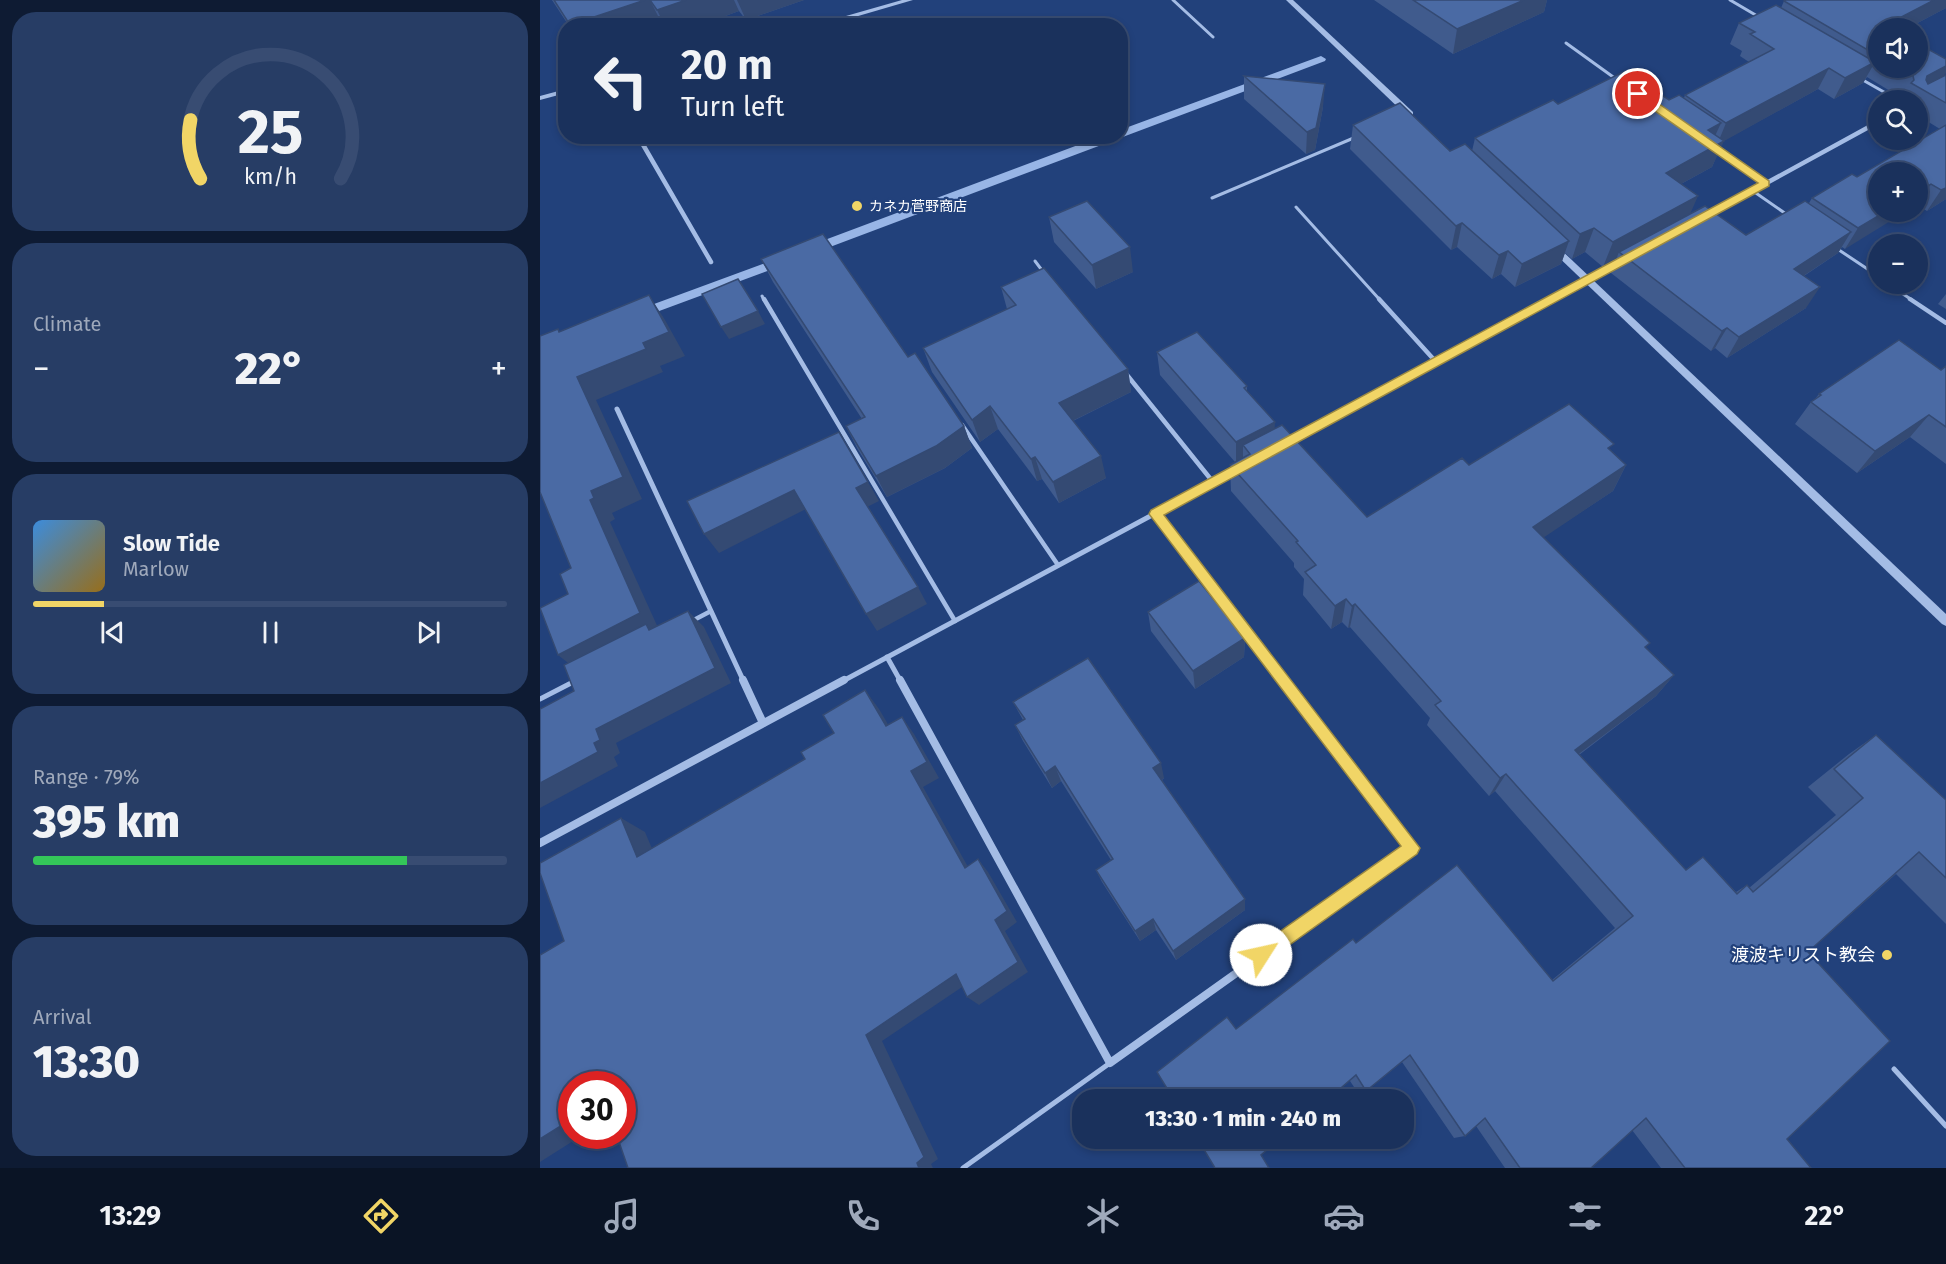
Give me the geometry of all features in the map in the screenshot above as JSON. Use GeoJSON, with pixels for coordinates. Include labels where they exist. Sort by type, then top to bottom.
{"type":"FeatureCollection","features":[{"type":"Feature","properties":{"kind":"street"},"geometry":{"type":"LineString","coordinates":[[1289,0],[1418,122]]}},
{"type":"Feature","properties":{"kind":"street"},"geometry":{"type":"LineString","coordinates":[[843,18],[905,1]]}},
{"type":"Feature","properties":{"kind":"street"},"geometry":{"type":"LineString","coordinates":[[540,98],[558,93]]}},
{"type":"Feature","properties":{"kind":"street"},"geometry":{"type":"LineString","coordinates":[[1701,219],[1868,128]]}},
{"type":"Feature","properties":{"kind":"street"},"geometry":{"type":"LineString","coordinates":[[643,144],[711,262]]}},
{"type":"Feature","properties":{"kind":"street"},"geometry":{"type":"LineString","coordinates":[[1545,240],[1946,621]]}},
{"type":"Feature","properties":{"kind":"street"},"geometry":{"type":"LineString","coordinates":[[1284,444],[1629,258]]}},
{"type":"Feature","properties":{"kind":"street"},"geometry":{"type":"LineString","coordinates":[[616,409],[763,723]]}},
{"type":"Feature","properties":{"kind":"street"},"geometry":{"type":"LineString","coordinates":[[540,843],[1244,466]]}},
{"type":"Feature","properties":{"kind":"street"},"geometry":{"type":"LineString","coordinates":[[887,657],[1110,1063],[1412,848],[1155,514]]}},
{"type":"Feature","properties":{"kind":"lane"},"geometry":{"type":"LineString","coordinates":[[1173,0],[1213,37]]}},
{"type":"Feature","properties":{"kind":"lane"},"geometry":{"type":"LineString","coordinates":[[1730,0],[1760,18]]}},
{"type":"Feature","properties":{"kind":"lane"},"geometry":{"type":"LineString","coordinates":[[1566,44],[1623,84]]}},
{"type":"Feature","properties":{"kind":"lane"},"geometry":{"type":"LineString","coordinates":[[1858,77],[1881,90]]}},
{"type":"Feature","properties":{"kind":"lane"},"geometry":{"type":"LineString","coordinates":[[1399,119],[1410,114]]}},
{"type":"Feature","properties":{"kind":"lane"},"geometry":{"type":"LineString","coordinates":[[1212,198],[1366,133]]}},
{"type":"Feature","properties":{"kind":"lane"},"geometry":{"type":"LineString","coordinates":[[1708,144],[1766,184]]}},
{"type":"Feature","properties":{"kind":"lane"},"geometry":{"type":"LineString","coordinates":[[1753,191],[1791,217]]}},
{"type":"Feature","properties":{"kind":"lane"},"geometry":{"type":"LineString","coordinates":[[1296,207],[1437,363]]}},
{"type":"Feature","properties":{"kind":"lane"},"geometry":{"type":"LineString","coordinates":[[1830,244],[1868,269]]}},
{"type":"Feature","properties":{"kind":"lane"},"geometry":{"type":"LineString","coordinates":[[1035,261],[1050,279]]}},
{"type":"Feature","properties":{"kind":"lane"},"geometry":{"type":"LineString","coordinates":[[1903,294],[1946,323]]}},
{"type":"Feature","properties":{"kind":"lane"},"geometry":{"type":"LineString","coordinates":[[762,296],[955,621]]}},
{"type":"Feature","properties":{"kind":"lane"},"geometry":{"type":"LineString","coordinates":[[1124,372],[1213,482]]}},
{"type":"Feature","properties":{"kind":"lane"},"geometry":{"type":"LineString","coordinates":[[960,421],[1058,565]]}},
{"type":"Feature","properties":{"kind":"lane"},"geometry":{"type":"LineString","coordinates":[[681,626],[711,611]]}},
{"type":"Feature","properties":{"kind":"lane"},"geometry":{"type":"LineString","coordinates":[[540,699],[580,678]]}},
{"type":"Feature","properties":{"kind":"lane"},"geometry":{"type":"LineString","coordinates":[[963,1168],[1110,1063]]}},
{"type":"Feature","properties":{"kind":"lane"},"geometry":{"type":"LineString","coordinates":[[1894,1069],[1946,1126]]}},
{"type":"Feature","properties":{"kind":"building"},"geometry":{"type":"Polygon","coordinates":[[[554,0],[645,0],[591,18],[566,18],[554,0]]]}},
{"type":"Feature","properties":{"kind":"building"},"geometry":{"type":"Polygon","coordinates":[[[650,0],[686,0],[657,10],[650,0]]]}},
{"type":"Feature","properties":{"kind":"building"},"geometry":{"type":"Polygon","coordinates":[[[1413,0],[1524,0],[1457,29],[1413,0]]]}},
{"type":"Feature","properties":{"kind":"building"},"geometry":{"type":"Polygon","coordinates":[[[1934,0],[1899,18],[1868,18],[1868,50],[1784,1],[1934,0]]]}},
{"type":"Feature","properties":{"kind":"building"},"geometry":{"type":"Polygon","coordinates":[[[1776,5],[1868,58],[1868,66],[1845,78],[1829,68],[1726,123],[1685,95],[1774,49],[1750,34],[1755,32],[1739,23],[1776,5]]]}},
{"type":"Feature","properties":{"kind":"building"},"geometry":{"type":"Polygon","coordinates":[[[1928,49],[1946,59],[1946,66],[1928,75],[1928,49]]]}},
{"type":"Feature","properties":{"kind":"building"},"geometry":{"type":"Polygon","coordinates":[[[1625,71],[1669,100],[1679,95],[1721,123],[1708,130],[1724,141],[1666,173],[1698,196],[1613,242],[1594,228],[1580,234],[1475,138],[1553,100],[1558,104],[1625,71]]]}},
{"type":"Feature","properties":{"kind":"building"},"geometry":{"type":"Polygon","coordinates":[[[1946,75],[1946,103],[1928,93],[1928,90],[1923,90],[1911,83],[1914,78],[1926,78],[1928,84],[1946,75]]]}},
{"type":"Feature","properties":{"kind":"building"},"geometry":{"type":"Polygon","coordinates":[[[1244,76],[1325,84],[1316,128],[1307,132],[1244,76]]]}},
{"type":"Feature","properties":{"kind":"building"},"geometry":{"type":"Polygon","coordinates":[[[1400,103],[1450,151],[1465,144],[1569,241],[1522,264],[1508,251],[1499,255],[1462,223],[1456,226],[1353,125],[1400,103]]]}},
{"type":"Feature","properties":{"kind":"building"},"geometry":{"type":"Polygon","coordinates":[[[1946,125],[1946,188],[1941,190],[1931,184],[1928,186],[1928,162],[1883,162],[1903,150],[1928,150],[1928,136],[1946,125]]]}},
{"type":"Feature","properties":{"kind":"building"},"geometry":{"type":"Polygon","coordinates":[[[1868,171],[1868,222],[1858,228],[1812,198],[1852,174],[1857,177],[1868,171]]]}},
{"type":"Feature","properties":{"kind":"building"},"geometry":{"type":"Polygon","coordinates":[[[1087,201],[1130,247],[1092,265],[1049,217],[1087,201]]]}},
{"type":"Feature","properties":{"kind":"building"},"geometry":{"type":"Polygon","coordinates":[[[1805,201],[1851,232],[1794,269],[1820,287],[1739,337],[1727,328],[1722,331],[1619,252],[1705,206],[1746,235],[1805,201]]]}},
{"type":"Feature","properties":{"kind":"building"},"geometry":{"type":"Polygon","coordinates":[[[823,234],[908,357],[915,353],[964,426],[936,446],[876,476],[846,426],[865,417],[761,259],[823,234]]]}},
{"type":"Feature","properties":{"kind":"building"},"geometry":{"type":"Polygon","coordinates":[[[1044,268],[1128,369],[1059,403],[1101,456],[1053,482],[1035,457],[1031,459],[990,406],[972,420],[923,348],[1016,305],[1001,287],[1044,268]]]}},
{"type":"Feature","properties":{"kind":"building"},"geometry":{"type":"Polygon","coordinates":[[[738,279],[758,311],[721,327],[702,294],[738,279]]]}},
{"type":"Feature","properties":{"kind":"building"},"geometry":{"type":"Polygon","coordinates":[[[649,295],[669,332],[643,343],[646,349],[577,377],[623,477],[591,491],[594,498],[590,500],[640,613],[558,655],[540,608],[568,594],[560,574],[571,568],[540,492],[540,336],[558,329],[559,332],[649,295]]]}},
{"type":"Feature","properties":{"kind":"building"},"geometry":{"type":"Polygon","coordinates":[[[1197,332],[1247,386],[1244,388],[1275,422],[1236,442],[1157,352],[1197,332]]]}},
{"type":"Feature","properties":{"kind":"building"},"geometry":{"type":"Polygon","coordinates":[[[1899,340],[1941,370],[1946,366],[1946,427],[1929,415],[1875,451],[1811,402],[1821,395],[1819,394],[1899,340]]]}},
{"type":"Feature","properties":{"kind":"building"},"geometry":{"type":"Polygon","coordinates":[[[1569,404],[1614,444],[1608,448],[1626,465],[1533,527],[1650,643],[1645,647],[1674,675],[1575,750],[1686,870],[1703,857],[1737,894],[1747,885],[1753,892],[1863,798],[1834,769],[1876,735],[1946,800],[1946,878],[1919,852],[1808,952],[1890,1041],[1787,1139],[1811,1168],[1685,1168],[1646,1118],[1591,1168],[1520,1168],[1485,1118],[1465,1136],[1410,1055],[1368,1089],[1365,1089],[1356,1075],[1340,1089],[1167,1089],[1157,1072],[1227,1017],[1236,1029],[1353,939],[1356,943],[1457,865],[1553,981],[1633,916],[1506,774],[1500,778],[1435,705],[1441,701],[1355,604],[1352,606],[1346,599],[1335,606],[1305,572],[1316,565],[1296,542],[1298,541],[1230,465],[1250,454],[1243,445],[1282,425],[1367,517],[1462,458],[1469,465],[1569,404]]]}},
{"type":"Feature","properties":{"kind":"building"},"geometry":{"type":"Polygon","coordinates":[[[839,432],[868,482],[856,488],[918,587],[866,614],[794,490],[704,534],[687,501],[839,432]]]}},
{"type":"Feature","properties":{"kind":"building"},"geometry":{"type":"Polygon","coordinates":[[[1199,581],[1245,638],[1193,671],[1148,612],[1199,581]]]}},
{"type":"Feature","properties":{"kind":"building"},"geometry":{"type":"Polygon","coordinates":[[[688,611],[715,668],[596,729],[600,740],[594,743],[598,752],[540,783],[540,709],[574,691],[564,665],[646,624],[649,630],[688,611]]]}},
{"type":"Feature","properties":{"kind":"building"},"geometry":{"type":"Polygon","coordinates":[[[1088,658],[1161,763],[1153,768],[1245,899],[1173,951],[1153,919],[1135,931],[1096,870],[1113,859],[1055,766],[1045,773],[1015,725],[1025,719],[1013,702],[1088,658]]]}},
{"type":"Feature","properties":{"kind":"building"},"geometry":{"type":"Polygon","coordinates":[[[865,690],[886,726],[902,717],[927,762],[911,771],[965,868],[978,859],[1007,911],[995,920],[1018,962],[967,997],[956,974],[866,1035],[924,1157],[917,1163],[919,1168],[628,1168],[621,1149],[636,1149],[636,1071],[558,1071],[558,1128],[540,1139],[540,955],[564,941],[540,873],[540,863],[621,818],[637,857],[805,759],[801,752],[834,733],[823,715],[865,690]]]}},
{"type":"Feature","properties":{"kind":"building"},"geometry":{"type":"Polygon","coordinates":[[[1204,1149],[1268,1149],[1261,1155],[1269,1168],[1215,1168],[1204,1149]]]}},
{"type":"Feature","properties":{"kind":"waterway"},"geometry":{"type":"LineString","coordinates":[[1128,131],[1321,59]]}},
{"type":"Feature","properties":{"kind":"waterway"},"geometry":{"type":"LineString","coordinates":[[810,250],[1093,144]]}},
{"type":"Feature","properties":{"kind":"waterway"},"geometry":{"type":"LineString","coordinates":[[639,314],[782,261]]}},
{"type":"Feature","properties":{"kind":"place","name":"カネカ菅野商店"},"geometry":{"type":"Point","coordinates":[857,206]}},
{"type":"Feature","properties":{"kind":"place","name":"渡波キリスト教会"},"geometry":{"type":"Point","coordinates":[1887,955]}},
{"type":"Feature","properties":{"kind":"route"},"geometry":{"type":"LineString","coordinates":[[1261,955],[1412,848],[1155,514],[1766,184],[1638,94]]}}]}
